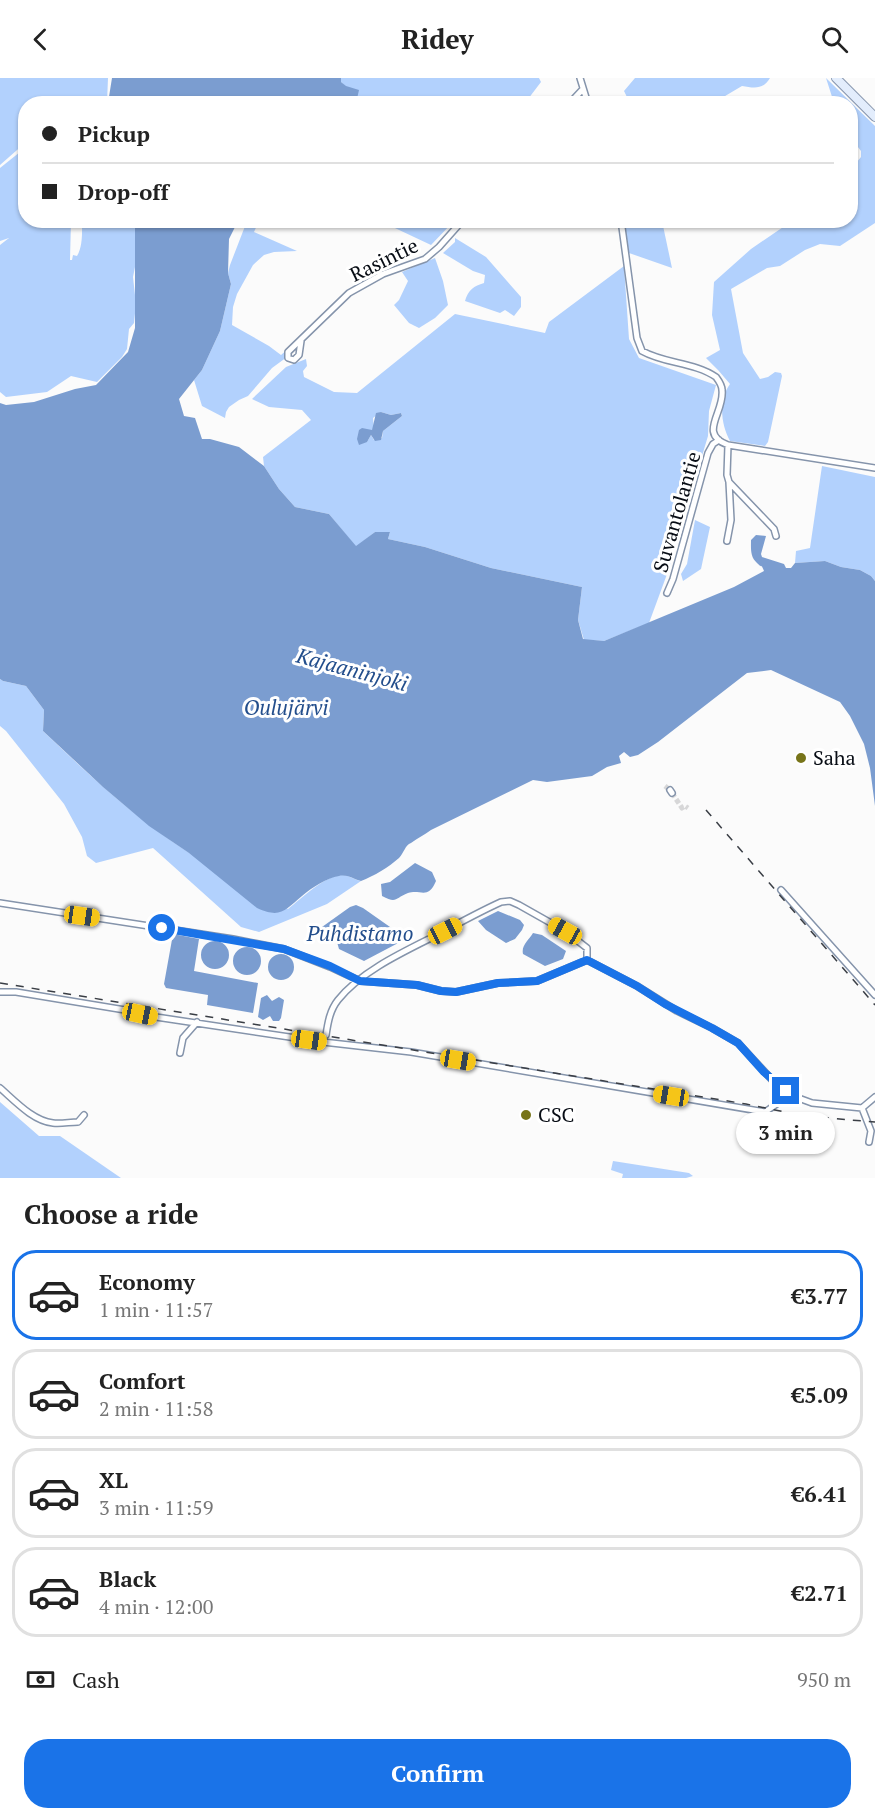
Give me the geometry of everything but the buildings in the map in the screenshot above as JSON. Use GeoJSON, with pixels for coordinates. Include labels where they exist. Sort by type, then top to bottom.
{"type":"FeatureCollection","features":[{"type":"Feature","properties":{"kind":"street"},"geometry":{"type":"LineString","coordinates":[[580,78],[585,96]]}},
{"type":"Feature","properties":{"kind":"street"},"geometry":{"type":"LineString","coordinates":[[836,78],[854,96]]}},
{"type":"Feature","properties":{"kind":"street"},"geometry":{"type":"LineString","coordinates":[[576,96],[583,89]]}},
{"type":"Feature","properties":{"kind":"street"},"geometry":{"type":"LineString","coordinates":[[858,100],[875,117]]}},
{"type":"Feature","properties":{"kind":"street","name":"Rasintie"},"geometry":{"type":"LineString","coordinates":[[301,341],[299,355],[294,360],[288,358],[288,352],[349,293],[383,274],[424,259],[439,247],[456,228]]}},
{"type":"Feature","properties":{"kind":"street","name":"Suvantolantie"},"geometry":{"type":"LineString","coordinates":[[622,228],[637,338],[642,351],[652,357],[709,372],[716,377],[722,391],[722,400],[712,429],[718,440],[728,445],[875,468]]}},
{"type":"Feature","properties":{"kind":"street","name":"Suvantolantie"},"geometry":{"type":"LineString","coordinates":[[667,593],[673,579],[708,453],[718,440]]}},
{"type":"Feature","properties":{"kind":"street"},"geometry":{"type":"LineString","coordinates":[[727,541],[730,519],[727,475],[728,445]]}},
{"type":"Feature","properties":{"kind":"street"},"geometry":{"type":"LineString","coordinates":[[729,482],[774,529],[776,536]]}},
{"type":"Feature","properties":{"kind":"street"},"geometry":{"type":"LineString","coordinates":[[782,890],[875,995]]}},
{"type":"Feature","properties":{"kind":"street"},"geometry":{"type":"LineString","coordinates":[[326,1035],[330,1013],[337,1001],[360,981],[399,954],[505,901],[519,905],[565,931],[587,948],[587,960]]}},
{"type":"Feature","properties":{"kind":"street"},"geometry":{"type":"LineString","coordinates":[[0,903],[284,949],[330,966],[360,981],[405,984],[441,991],[456,992],[498,983],[537,981],[587,960]]}},
{"type":"Feature","properties":{"kind":"street"},"geometry":{"type":"LineString","coordinates":[[587,960],[738,1043],[764,1072],[793,1096],[812,1102],[862,1108],[875,1097]]}},
{"type":"Feature","properties":{"kind":"street"},"geometry":{"type":"LineString","coordinates":[[0,992],[16,992],[156,1017],[324,1042],[411,1052],[765,1112],[781,1101],[786,1091]]}},
{"type":"Feature","properties":{"kind":"street"},"geometry":{"type":"LineString","coordinates":[[180,1053],[183,1038],[197,1022]]}},
{"type":"Feature","properties":{"kind":"street"},"geometry":{"type":"LineString","coordinates":[[0,1088],[39,1119],[52,1123],[78,1122],[84,1115]]}},
{"type":"Feature","properties":{"kind":"street"},"geometry":{"type":"LineString","coordinates":[[862,1108],[870,1131],[869,1142]]}},
{"type":"Feature","properties":{"kind":"shaded area"},"geometry":{"type":"Polygon","coordinates":[[[0,78],[108,78],[107,96],[18,96],[18,149],[0,165],[0,78]]]}},
{"type":"Feature","properties":{"kind":"shaded area"},"geometry":{"type":"Polygon","coordinates":[[[341,78],[539,78],[541,82],[530,96],[355,96],[341,82],[341,78]]]}},
{"type":"Feature","properties":{"kind":"shaded area"},"geometry":{"type":"Polygon","coordinates":[[[635,78],[770,78],[764,85],[754,88],[742,86],[725,96],[626,96],[624,91],[635,78]]]}},
{"type":"Feature","properties":{"kind":"shaded area"},"geometry":{"type":"Polygon","coordinates":[[[826,78],[844,96],[832,96],[826,78]]]}},
{"type":"Feature","properties":{"kind":"shaded area"},"geometry":{"type":"Polygon","coordinates":[[[858,109],[875,126],[875,223],[840,246],[820,244],[805,250],[780,266],[767,268],[731,289],[743,353],[760,379],[775,372],[781,373],[782,376],[768,442],[765,446],[730,441],[723,420],[722,405],[730,384],[706,358],[720,350],[712,315],[714,282],[751,249],[782,228],[858,228],[858,161],[861,151],[858,147],[858,109]]]}},
{"type":"Feature","properties":{"kind":"shaded area"},"geometry":{"type":"Polygon","coordinates":[[[18,154],[18,228],[71,228],[70,260],[73,255],[77,256],[80,248],[82,228],[136,228],[136,262],[133,277],[136,304],[134,323],[129,329],[127,349],[122,357],[97,382],[71,376],[47,392],[6,397],[0,392],[0,245],[9,238],[0,241],[0,168],[18,154]]]}},
{"type":"Feature","properties":{"kind":"shaded area"},"geometry":{"type":"Polygon","coordinates":[[[244,228],[256,228],[254,232],[297,251],[264,255],[253,265],[237,294],[233,307],[232,325],[281,355],[289,348],[287,357],[272,368],[248,396],[229,407],[225,418],[202,406],[194,380],[202,370],[220,331],[231,284],[228,273],[244,228]]]}},
{"type":"Feature","properties":{"kind":"shaded area"},"geometry":{"type":"Polygon","coordinates":[[[395,228],[447,228],[431,245],[395,228]]]}},
{"type":"Feature","properties":{"kind":"shaded area"},"geometry":{"type":"Polygon","coordinates":[[[625,228],[663,228],[672,268],[629,253],[625,228]]]}},
{"type":"Feature","properties":{"kind":"shaded area"},"geometry":{"type":"Polygon","coordinates":[[[455,238],[486,257],[521,297],[521,307],[514,316],[505,310],[500,313],[465,301],[472,289],[484,283],[485,275],[473,271],[443,253],[455,242],[455,238]]]}},
{"type":"Feature","properties":{"kind":"shaded area"},"geometry":{"type":"Polygon","coordinates":[[[435,258],[448,305],[435,318],[419,328],[409,323],[394,305],[408,281],[402,272],[435,258]]]}},
{"type":"Feature","properties":{"kind":"shaded area"},"geometry":{"type":"Polygon","coordinates":[[[624,266],[629,339],[639,358],[716,385],[709,411],[708,436],[692,482],[670,566],[649,623],[604,641],[584,640],[578,620],[582,587],[491,568],[425,547],[388,539],[390,532],[375,532],[356,547],[329,514],[295,507],[279,489],[264,466],[263,457],[311,420],[302,410],[269,407],[252,399],[286,367],[306,359],[304,377],[334,392],[357,393],[455,314],[545,333],[549,322],[624,266]],[[381,412],[373,418],[374,429],[370,431],[367,442],[371,435],[374,440],[382,438],[383,431],[402,416],[401,413],[391,415],[381,412]]]}},
{"type":"Feature","properties":{"kind":"shaded area"},"geometry":{"type":"Polygon","coordinates":[[[822,466],[875,477],[875,581],[860,570],[841,567],[825,561],[795,563],[796,551],[810,548],[822,466]]]}},
{"type":"Feature","properties":{"kind":"shaded area"},"geometry":{"type":"Polygon","coordinates":[[[695,520],[710,527],[701,569],[683,581],[681,574],[687,564],[695,520]]]}},
{"type":"Feature","properties":{"kind":"shaded area"},"geometry":{"type":"Polygon","coordinates":[[[0,679],[26,686],[44,710],[43,731],[112,795],[168,839],[225,874],[288,909],[314,888],[335,876],[345,875],[361,881],[327,904],[259,932],[241,927],[153,848],[96,863],[87,856],[82,837],[64,804],[0,726],[0,679]]]}},
{"type":"Feature","properties":{"kind":"shaded area"},"geometry":{"type":"Polygon","coordinates":[[[0,1102],[39,1136],[60,1136],[121,1178],[0,1178],[0,1102]]]}},
{"type":"Feature","properties":{"kind":"shaded area"},"geometry":{"type":"Polygon","coordinates":[[[613,1161],[689,1173],[693,1176],[686,1178],[622,1178],[623,1174],[611,1170],[613,1161]]]}},
{"type":"Feature","properties":{"kind":"water"},"geometry":{"type":"Polygon","coordinates":[[[112,78],[341,78],[341,82],[346,86],[359,90],[358,96],[109,96],[112,78]]]}},
{"type":"Feature","properties":{"kind":"water","name":"Oulujärvi"},"geometry":{"type":"Polygon","coordinates":[[[135,228],[234,228],[229,239],[228,273],[231,284],[220,331],[202,370],[179,399],[184,416],[195,418],[202,439],[239,447],[264,466],[279,489],[295,507],[329,514],[356,546],[375,532],[390,532],[388,539],[425,547],[491,568],[582,587],[578,620],[583,639],[604,641],[734,587],[764,571],[751,553],[751,540],[756,535],[766,536],[762,557],[784,564],[786,568],[791,568],[795,563],[825,561],[841,567],[860,570],[871,576],[875,581],[875,806],[864,744],[840,702],[771,670],[747,673],[638,755],[630,757],[624,752],[619,756],[621,763],[607,767],[592,776],[547,782],[533,780],[431,830],[409,844],[401,856],[371,877],[361,881],[345,876],[329,879],[310,890],[287,909],[277,913],[257,908],[189,853],[149,826],[103,787],[43,731],[44,710],[26,686],[0,679],[0,403],[6,405],[34,402],[96,385],[128,352],[135,328],[135,228]]]}},
{"type":"Feature","properties":{"kind":"water"},"geometry":{"type":"Polygon","coordinates":[[[376,413],[391,415],[401,413],[402,416],[383,431],[381,440],[375,441],[371,435],[367,442],[359,445],[357,439],[359,430],[362,428],[372,430],[376,413]]]}},
{"type":"Feature","properties":{"kind":"water"},"geometry":{"type":"Polygon","coordinates":[[[415,863],[432,872],[436,881],[430,890],[424,893],[408,893],[393,900],[382,896],[381,884],[390,882],[415,863]]]}},
{"type":"Feature","properties":{"kind":"water","name":"Puhdistamo"},"geometry":{"type":"Polygon","coordinates":[[[356,905],[400,934],[403,937],[402,941],[364,961],[339,949],[337,942],[317,935],[315,932],[356,905]]]}},
{"type":"Feature","properties":{"kind":"water"},"geometry":{"type":"Polygon","coordinates":[[[498,911],[520,920],[524,925],[515,939],[506,943],[486,930],[478,921],[498,911]]]}},
{"type":"Feature","properties":{"kind":"water"},"geometry":{"type":"Polygon","coordinates":[[[533,933],[542,935],[566,951],[563,959],[545,966],[523,954],[524,945],[533,933]]]}},
{"type":"Feature","properties":{"kind":"water"},"geometry":{"type":"Polygon","coordinates":[[[173,934],[199,939],[194,971],[258,983],[253,1013],[207,1005],[208,995],[166,988],[164,984],[173,934]]]}},
{"type":"Feature","properties":{"kind":"water"},"geometry":{"type":"Polygon","coordinates":[[[215,941],[225,945],[229,955],[225,965],[215,969],[205,965],[201,955],[205,945],[215,941]]]}},
{"type":"Feature","properties":{"kind":"water"},"geometry":{"type":"Polygon","coordinates":[[[247,947],[257,951],[261,961],[257,971],[247,975],[237,971],[233,961],[237,951],[247,947]]]}},
{"type":"Feature","properties":{"kind":"water"},"geometry":{"type":"Polygon","coordinates":[[[281,954],[290,958],[294,967],[290,976],[281,980],[272,976],[268,967],[272,958],[281,954]]]}},
{"type":"Feature","properties":{"kind":"water"},"geometry":{"type":"Polygon","coordinates":[[[267,995],[272,1001],[279,997],[284,1000],[279,1021],[273,1021],[270,1016],[263,1020],[258,1017],[261,998],[267,995]]]}},
{"type":"Feature","properties":{"kind":"tunnel"},"geometry":{"type":"LineString","coordinates":[[665,786],[670,790]]}},
{"type":"Feature","properties":{"kind":"tunnel"},"geometry":{"type":"LineString","coordinates":[[672,793],[682,808],[685,806],[688,808]]}},
{"type":"Feature","properties":{"kind":"railway"},"geometry":{"type":"LineString","coordinates":[[706,810],[875,1005]]}},
{"type":"Feature","properties":{"kind":"railway"},"geometry":{"type":"LineString","coordinates":[[0,983],[746,1104],[804,1116],[875,1122]]}},
{"type":"Feature","properties":{"kind":"place","name":"Saha"},"geometry":{"type":"Point","coordinates":[801,758]}},
{"type":"Feature","properties":{"kind":"place","name":"CSC"},"geometry":{"type":"Point","coordinates":[526,1115]}},
{"type":"Feature","properties":{"kind":"route"},"geometry":{"type":"LineString","coordinates":[[162,928],[284,949],[330,966],[360,981],[393,982],[441,991],[456,992],[498,983],[537,981],[587,960],[738,1043],[764,1072],[786,1091]]}},
{"type":"Feature","properties":{"kind":"water label","name":"Kajaaninjoki"},"geometry":{"type":"Point","coordinates":[352,670]}}]}
